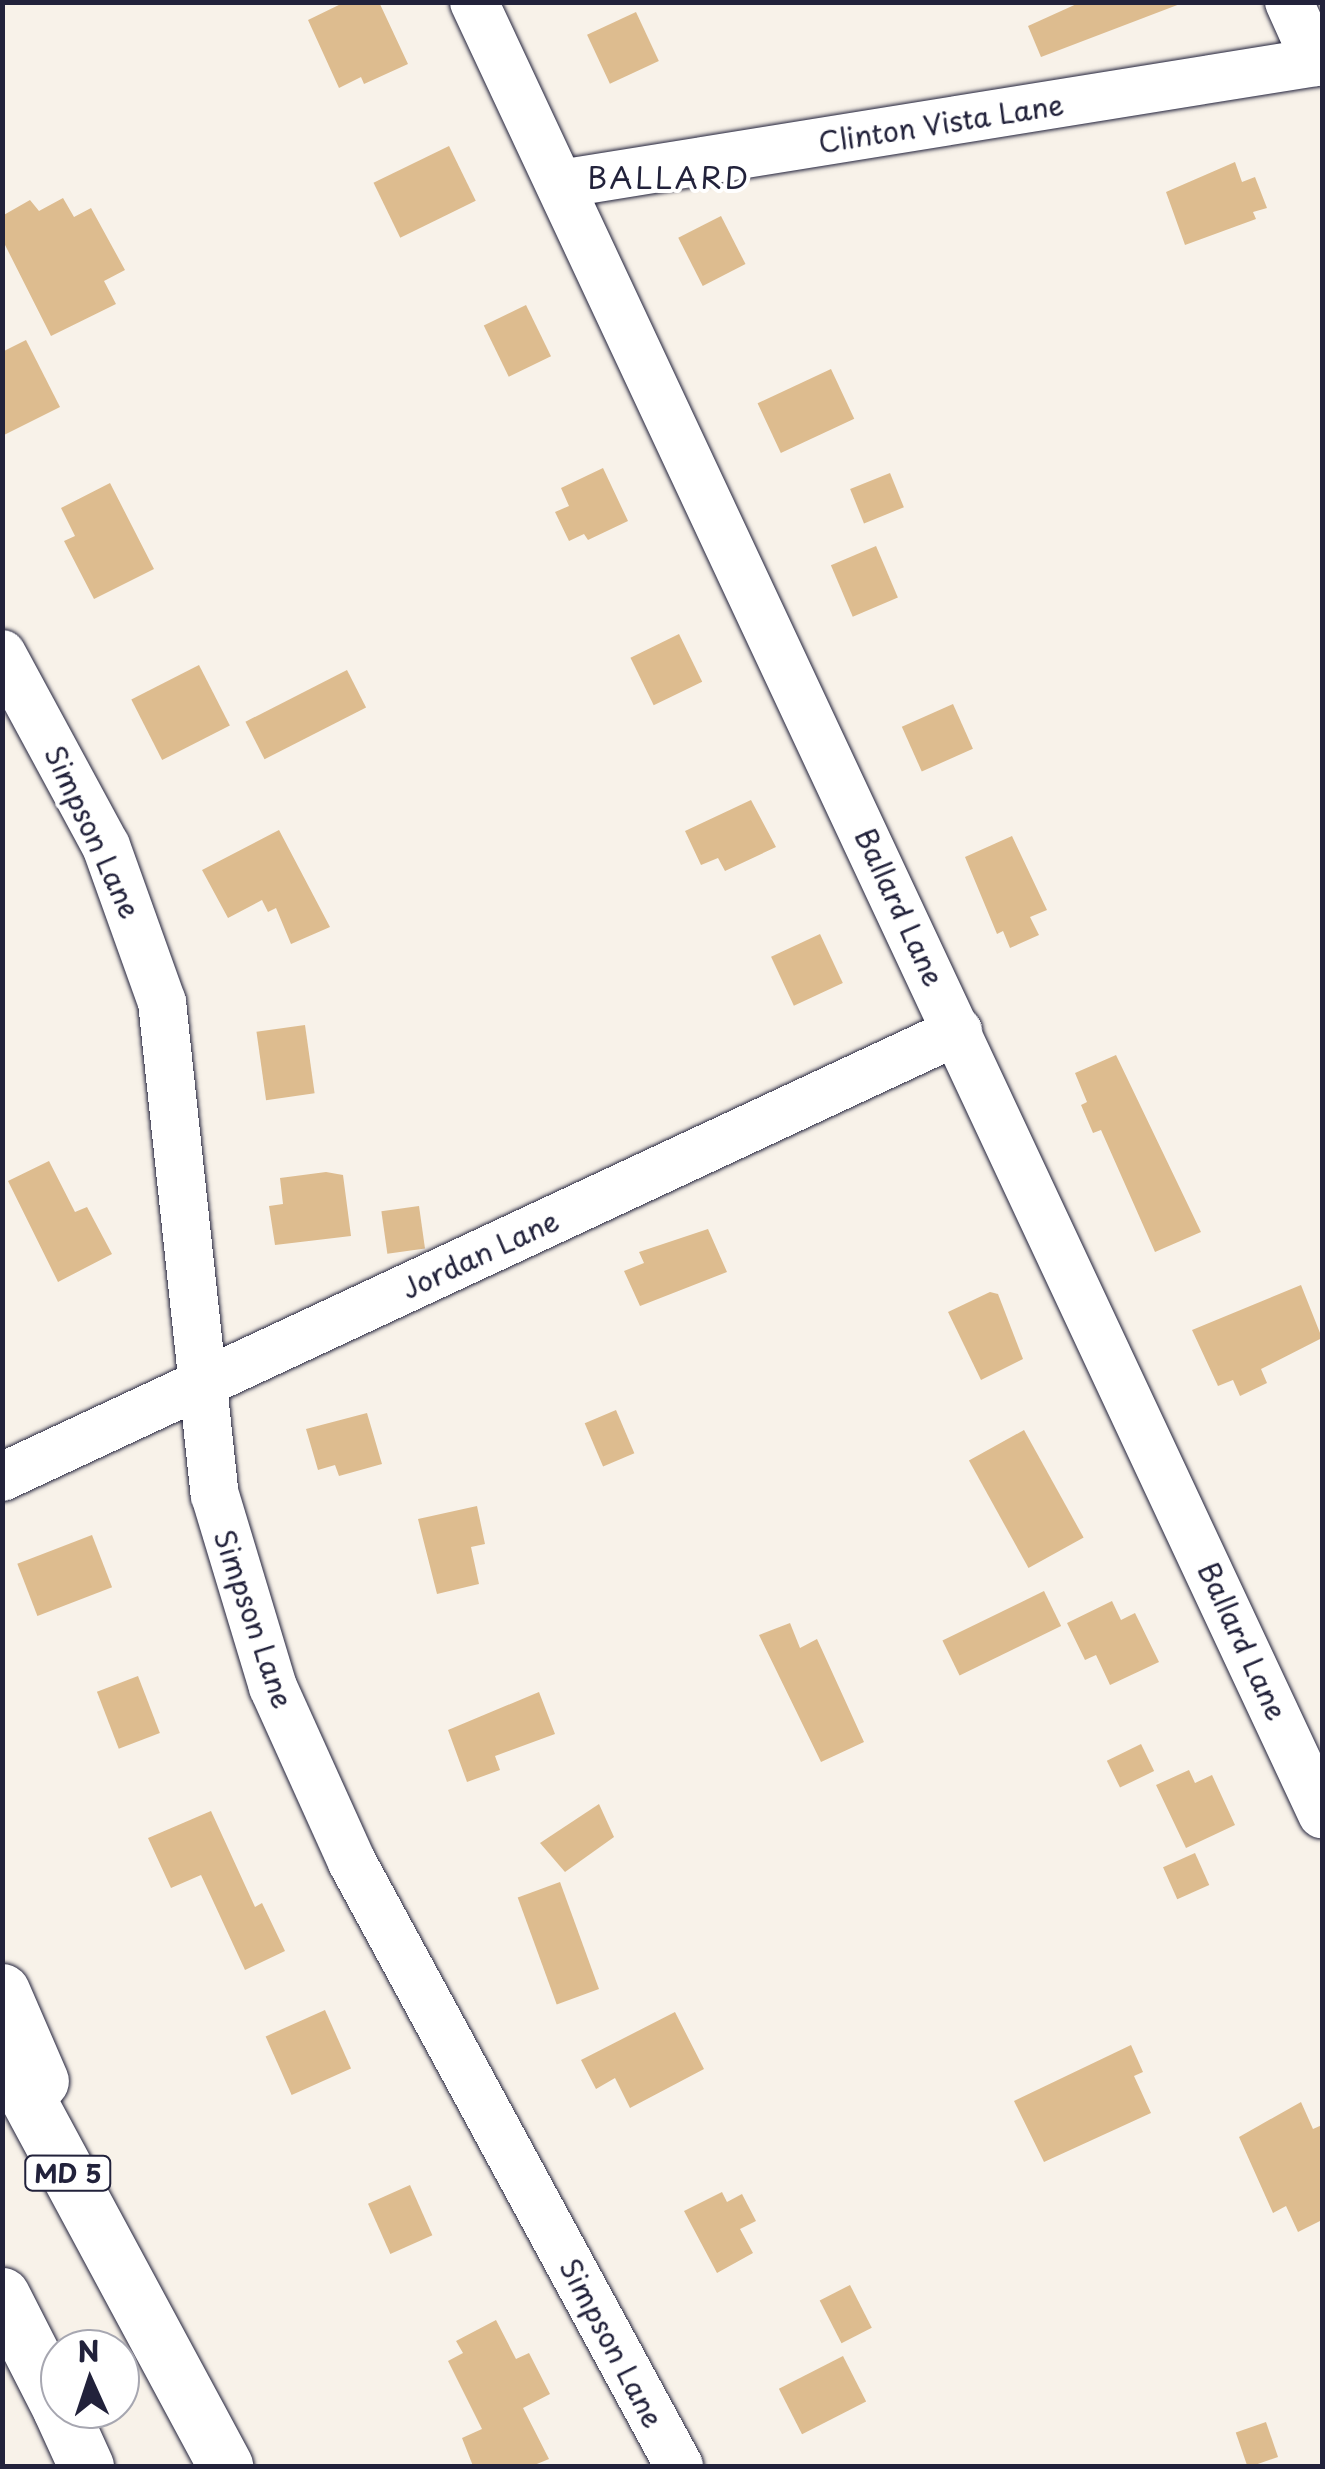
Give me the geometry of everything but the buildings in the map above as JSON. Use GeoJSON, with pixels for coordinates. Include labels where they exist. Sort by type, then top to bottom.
{"type":"FeatureCollection","features":[{"type":"Feature","properties":{"kind":"highway"},"geometry":{"type":"LineString","coordinates":[[2,1991],[134,2294]]}},
{"type":"Feature","properties":{"kind":"highway","name":"MD 5"},"geometry":{"type":"LineString","coordinates":[[2,2051],[224,2466]]}},
{"type":"Feature","properties":{"kind":"highway"},"geometry":{"type":"LineString","coordinates":[[2,2294],[40,2369]]}},
{"type":"Feature","properties":{"kind":"highway"},"geometry":{"type":"LineString","coordinates":[[69,2429],[86,2466]]}},
{"type":"Feature","properties":{"kind":"street","name":"Ballard Lane"},"geometry":{"type":"LineString","coordinates":[[474,2],[1322,1814]]}},
{"type":"Feature","properties":{"kind":"street"},"geometry":{"type":"LineString","coordinates":[[1288,2],[1319,62]]}},
{"type":"Feature","properties":{"kind":"street","name":"Clinton Vista Lane"},"geometry":{"type":"LineString","coordinates":[[560,184],[1319,62]]}},
{"type":"Feature","properties":{"kind":"street","name":"Simpson Lane"},"geometry":{"type":"LineString","coordinates":[[2,654],[17,715],[106,846],[162,1002],[219,1513],[272,1686],[352,1862],[679,2466]]}},
{"type":"Feature","properties":{"kind":"street","name":"Jordan Lane"},"geometry":{"type":"LineString","coordinates":[[2,1477],[958,1031]]}},
{"type":"Feature","properties":{"kind":"district","name":"BALLARD"},"geometry":{"type":"Point","coordinates":[669,177]}}]}
